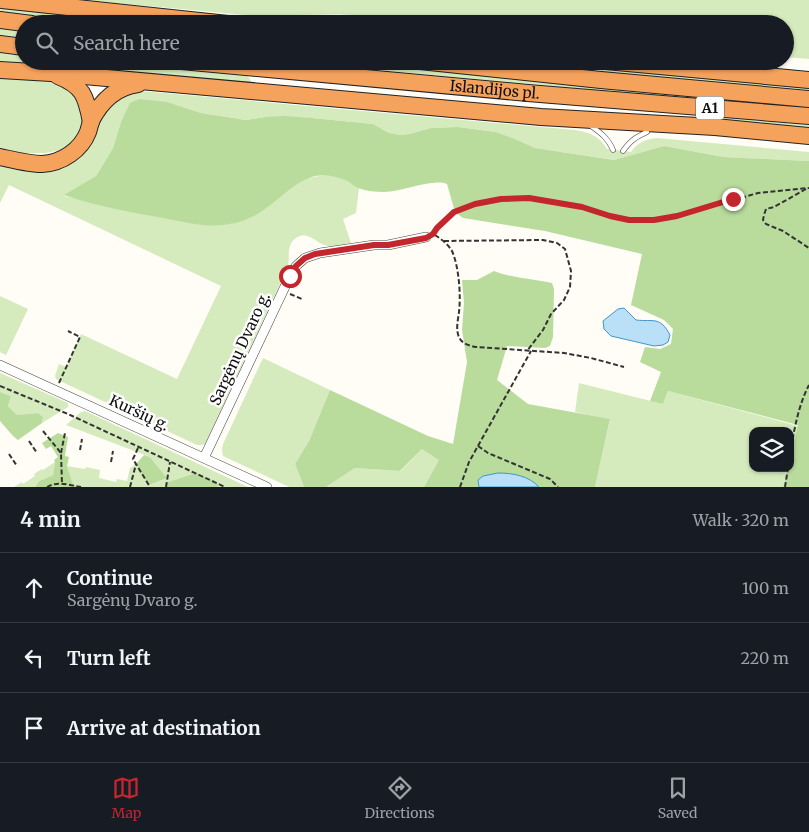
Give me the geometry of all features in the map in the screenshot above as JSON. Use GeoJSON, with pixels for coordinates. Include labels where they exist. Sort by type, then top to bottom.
{"type":"FeatureCollection","features":[{"type":"Feature","properties":{"kind":"highway"},"geometry":{"type":"LineString","coordinates":[[2,0],[146,15]]}},
{"type":"Feature","properties":{"kind":"highway"},"geometry":{"type":"LineString","coordinates":[[48,0],[64,6]]}},
{"type":"Feature","properties":{"kind":"highway"},"geometry":{"type":"LineString","coordinates":[[0,20],[15,22]]}},
{"type":"Feature","properties":{"kind":"highway"},"geometry":{"type":"LineString","coordinates":[[0,44],[15,46]]}},
{"type":"Feature","properties":{"kind":"highway"},"geometry":{"type":"LineString","coordinates":[[794,68],[809,69]]}},
{"type":"Feature","properties":{"kind":"highway"},"geometry":{"type":"LineString","coordinates":[[0,70],[541,117],[715,127],[809,136]]}},
{"type":"Feature","properties":{"kind":"highway","name":"Islandijos pl."},"geometry":{"type":"LineString","coordinates":[[276,70],[528,94],[809,116]]}},
{"type":"Feature","properties":{"kind":"highway","name":"Islandijos pl."},"geometry":{"type":"LineString","coordinates":[[506,70],[809,99]]}},
{"type":"Feature","properties":{"kind":"highway"},"geometry":{"type":"LineString","coordinates":[[702,70],[809,80]]}},
{"type":"Feature","properties":{"kind":"highway"},"geometry":{"type":"LineString","coordinates":[[51,73],[71,81],[82,91],[88,105],[91,122]]}},
{"type":"Feature","properties":{"kind":"highway"},"geometry":{"type":"LineString","coordinates":[[0,157],[43,164],[69,156],[80,146],[88,134],[91,122],[101,105],[112,93],[127,85],[147,82]]}},
{"type":"Feature","properties":{"kind":"highway"},"geometry":{"type":"LineString","coordinates":[[528,94],[715,127]]}},
{"type":"Feature","properties":{"kind":"highway"},"geometry":{"type":"LineString","coordinates":[[541,117],[612,100]]}},
{"type":"Feature","properties":{"kind":"highway"},"geometry":{"type":"LineString","coordinates":[[541,117],[591,126],[809,146]]}},
{"type":"Feature","properties":{"kind":"street","name":"Sargėnų Dvaro g."},"geometry":{"type":"LineString","coordinates":[[204,458],[296,266],[305,258],[320,253],[374,245],[388,245],[426,238]]}},
{"type":"Feature","properties":{"kind":"street","name":"Kuršių g."},"geometry":{"type":"LineString","coordinates":[[0,365],[267,487]]}},
{"type":"Feature","properties":{"kind":"lane"},"geometry":{"type":"LineString","coordinates":[[591,126],[604,134],[613,150]]}},
{"type":"Feature","properties":{"kind":"lane"},"geometry":{"type":"LineString","coordinates":[[623,151],[635,137],[647,132]]}},
{"type":"Feature","properties":{"kind":"path"},"geometry":{"type":"LineString","coordinates":[[624,367],[564,353],[468,345],[460,339],[458,330],[460,303],[458,275],[451,250],[444,241],[433,234],[437,228],[454,212],[475,204],[501,199],[529,198],[582,207],[629,220],[654,220],[677,216],[758,192],[808,188]]}},
{"type":"Feature","properties":{"kind":"path"},"geometry":{"type":"LineString","coordinates":[[808,188],[774,207],[766,209],[764,220],[766,224],[783,231],[809,248]]}},
{"type":"Feature","properties":{"kind":"path"},"geometry":{"type":"LineString","coordinates":[[444,241],[543,240],[557,243],[565,250],[571,271],[570,287],[564,300],[551,314],[543,330],[527,351]]}},
{"type":"Feature","properties":{"kind":"path"},"geometry":{"type":"LineString","coordinates":[[56,390],[80,337],[68,330]]}},
{"type":"Feature","properties":{"kind":"path"},"geometry":{"type":"LineString","coordinates":[[460,487],[469,462],[531,351]]}},
{"type":"Feature","properties":{"kind":"path"},"geometry":{"type":"LineString","coordinates":[[794,432],[804,394],[809,385]]}},
{"type":"Feature","properties":{"kind":"path"},"geometry":{"type":"LineString","coordinates":[[0,386],[68,414],[225,487]]}},
{"type":"Feature","properties":{"kind":"path"},"geometry":{"type":"LineString","coordinates":[[43,431],[61,453]]}},
{"type":"Feature","properties":{"kind":"path"},"geometry":{"type":"LineString","coordinates":[[62,484],[61,453],[65,433]]}},
{"type":"Feature","properties":{"kind":"path"},"geometry":{"type":"LineString","coordinates":[[80,450],[82,439]]}},
{"type":"Feature","properties":{"kind":"path"},"geometry":{"type":"LineString","coordinates":[[29,441],[37,453]]}},
{"type":"Feature","properties":{"kind":"path"},"geometry":{"type":"LineString","coordinates":[[478,446],[488,453],[550,479],[558,487]]}},
{"type":"Feature","properties":{"kind":"path"},"geometry":{"type":"LineString","coordinates":[[138,447],[133,459],[150,487]]}},
{"type":"Feature","properties":{"kind":"path"},"geometry":{"type":"LineString","coordinates":[[111,462],[113,451]]}},
{"type":"Feature","properties":{"kind":"path"},"geometry":{"type":"LineString","coordinates":[[9,454],[17,466]]}},
{"type":"Feature","properties":{"kind":"path"},"geometry":{"type":"LineString","coordinates":[[166,487],[170,461]]}},
{"type":"Feature","properties":{"kind":"path"},"geometry":{"type":"LineString","coordinates":[[130,487],[136,464]]}},
{"type":"Feature","properties":{"kind":"path"},"geometry":{"type":"LineString","coordinates":[[786,487],[788,472]]}},
{"type":"Feature","properties":{"kind":"path"},"geometry":{"type":"LineString","coordinates":[[47,487],[51,484],[81,487]]}},
{"type":"Feature","properties":{"kind":"green space"},"geometry":{"type":"Polygon","coordinates":[[[82,0],[809,0],[809,59],[794,58],[794,15],[248,15],[82,0]]]}},
{"type":"Feature","properties":{"kind":"green space"},"geometry":{"type":"Polygon","coordinates":[[[0,6],[88,15],[30,15],[0,12],[0,6]]]}},
{"type":"Feature","properties":{"kind":"green space"},"geometry":{"type":"Polygon","coordinates":[[[0,28],[15,29],[15,36],[0,35],[0,28]]]}},
{"type":"Feature","properties":{"kind":"green space"},"geometry":{"type":"Polygon","coordinates":[[[0,53],[15,55],[15,65],[0,64],[0,53]]]}},
{"type":"Feature","properties":{"kind":"green space"},"geometry":{"type":"Polygon","coordinates":[[[71,70],[180,70],[247,76],[251,82],[249,85],[71,70]]]}},
{"type":"Feature","properties":{"kind":"green space"},"geometry":{"type":"Polygon","coordinates":[[[378,70],[435,70],[809,105],[809,110],[378,70]]]}},
{"type":"Feature","properties":{"kind":"green space"},"geometry":{"type":"Polygon","coordinates":[[[636,70],[809,86],[809,90],[601,71],[636,70]]]}},
{"type":"Feature","properties":{"kind":"green space"},"geometry":{"type":"Polygon","coordinates":[[[0,77],[43,77],[71,87],[85,110],[83,125],[68,146],[46,153],[21,153],[0,148],[0,77]]]}},
{"type":"Feature","properties":{"kind":"green space"},"geometry":{"type":"Polygon","coordinates":[[[141,91],[575,130],[594,136],[607,149],[631,152],[642,142],[657,138],[809,152],[809,161],[724,157],[664,146],[614,160],[535,148],[496,132],[458,127],[431,128],[401,135],[389,133],[373,124],[312,118],[265,117],[246,120],[201,113],[166,102],[121,122],[113,148],[96,176],[64,196],[181,221],[219,225],[245,220],[254,216],[294,186],[311,178],[319,176],[337,177],[359,188],[356,213],[343,219],[351,243],[328,246],[304,235],[296,238],[291,244],[288,267],[205,444],[197,445],[60,381],[55,376],[59,364],[66,367],[81,334],[177,379],[221,286],[9,185],[0,203],[0,165],[46,167],[100,119],[119,96],[141,91]]]}},
{"type":"Feature","properties":{"kind":"green space"},"geometry":{"type":"Polygon","coordinates":[[[139,99],[167,102],[201,113],[246,120],[285,116],[373,124],[389,133],[401,135],[431,128],[458,127],[496,132],[535,148],[614,160],[664,146],[724,157],[809,161],[809,487],[783,487],[787,472],[794,472],[794,442],[798,425],[668,391],[663,404],[650,401],[661,372],[640,362],[645,347],[660,349],[671,344],[673,329],[664,320],[631,305],[642,254],[545,231],[463,218],[455,212],[447,184],[441,183],[378,192],[358,188],[337,177],[316,176],[299,183],[251,218],[229,224],[215,225],[193,224],[126,211],[64,195],[96,176],[113,148],[121,122],[130,103],[139,99]]]}},
{"type":"Feature","properties":{"kind":"green space"},"geometry":{"type":"Polygon","coordinates":[[[711,117],[809,125],[809,130],[710,119],[711,117]]]}},
{"type":"Feature","properties":{"kind":"green space"},"geometry":{"type":"Polygon","coordinates":[[[494,271],[552,283],[554,289],[553,337],[550,346],[545,348],[507,346],[497,380],[528,404],[610,419],[595,487],[539,487],[516,476],[499,474],[483,476],[478,483],[479,487],[424,487],[439,460],[422,449],[400,471],[355,468],[326,487],[304,487],[295,464],[309,441],[330,390],[428,436],[453,444],[467,362],[462,330],[464,303],[462,280],[477,280],[494,271]]]}},
{"type":"Feature","properties":{"kind":"green space"},"geometry":{"type":"Polygon","coordinates":[[[0,296],[28,309],[6,355],[0,352],[0,296]]]}},
{"type":"Feature","properties":{"kind":"green space"},"geometry":{"type":"Polygon","coordinates":[[[263,358],[330,390],[309,441],[295,464],[304,487],[289,487],[223,456],[223,444],[263,358]]]}},
{"type":"Feature","properties":{"kind":"green space"},"geometry":{"type":"Polygon","coordinates":[[[0,373],[68,403],[68,407],[42,423],[43,417],[38,413],[17,415],[8,406],[11,396],[0,392],[0,373]]]}},
{"type":"Feature","properties":{"kind":"green space"},"geometry":{"type":"Polygon","coordinates":[[[579,383],[663,404],[668,391],[798,426],[794,442],[794,427],[749,427],[749,472],[787,472],[783,487],[595,487],[610,420],[575,412],[579,383]]]}},
{"type":"Feature","properties":{"kind":"green space"},"geometry":{"type":"Polygon","coordinates":[[[0,392],[11,396],[8,406],[17,415],[38,413],[43,417],[42,423],[18,440],[0,421],[0,392]]]}},
{"type":"Feature","properties":{"kind":"green space"},"geometry":{"type":"Polygon","coordinates":[[[85,411],[248,487],[217,487],[219,484],[166,483],[166,487],[73,486],[67,466],[100,470],[99,478],[116,482],[117,479],[127,481],[130,468],[136,464],[149,485],[167,478],[150,457],[66,425],[81,412],[85,411]]]}},
{"type":"Feature","properties":{"kind":"green space"},"geometry":{"type":"Polygon","coordinates":[[[58,433],[68,437],[65,456],[69,457],[67,466],[73,485],[81,487],[35,487],[39,481],[53,475],[54,460],[58,457],[51,446],[46,449],[42,443],[58,433]]]}},
{"type":"Feature","properties":{"kind":"green space"},"geometry":{"type":"Polygon","coordinates":[[[422,449],[440,459],[424,487],[326,487],[355,468],[401,471],[422,449]]]}},
{"type":"Feature","properties":{"kind":"green space"},"geometry":{"type":"Polygon","coordinates":[[[144,455],[150,457],[167,478],[149,485],[136,464],[144,455]]]}},
{"type":"Feature","properties":{"kind":"green space"},"geometry":{"type":"Polygon","coordinates":[[[55,462],[53,475],[39,481],[35,487],[14,487],[22,482],[23,484],[35,476],[34,474],[55,462]]]}},
{"type":"Feature","properties":{"kind":"green space"},"geometry":{"type":"Polygon","coordinates":[[[196,473],[219,484],[217,487],[166,487],[166,483],[196,473]]]}},
{"type":"Feature","properties":{"kind":"water"},"geometry":{"type":"Polygon","coordinates":[[[624,308],[636,320],[660,322],[670,335],[668,342],[663,345],[654,346],[611,336],[604,329],[603,321],[618,309],[624,308]]]}},
{"type":"Feature","properties":{"kind":"water"},"geometry":{"type":"Polygon","coordinates":[[[498,473],[520,476],[530,480],[539,487],[479,487],[478,480],[483,476],[498,473]]]}},
{"type":"Feature","properties":{"kind":"route"},"geometry":{"type":"LineString","coordinates":[[290,276],[296,266],[305,258],[315,254],[374,245],[388,245],[426,238],[433,234],[454,212],[475,204],[501,199],[529,198],[582,207],[629,220],[654,220],[677,216],[733,199]]}}]}
